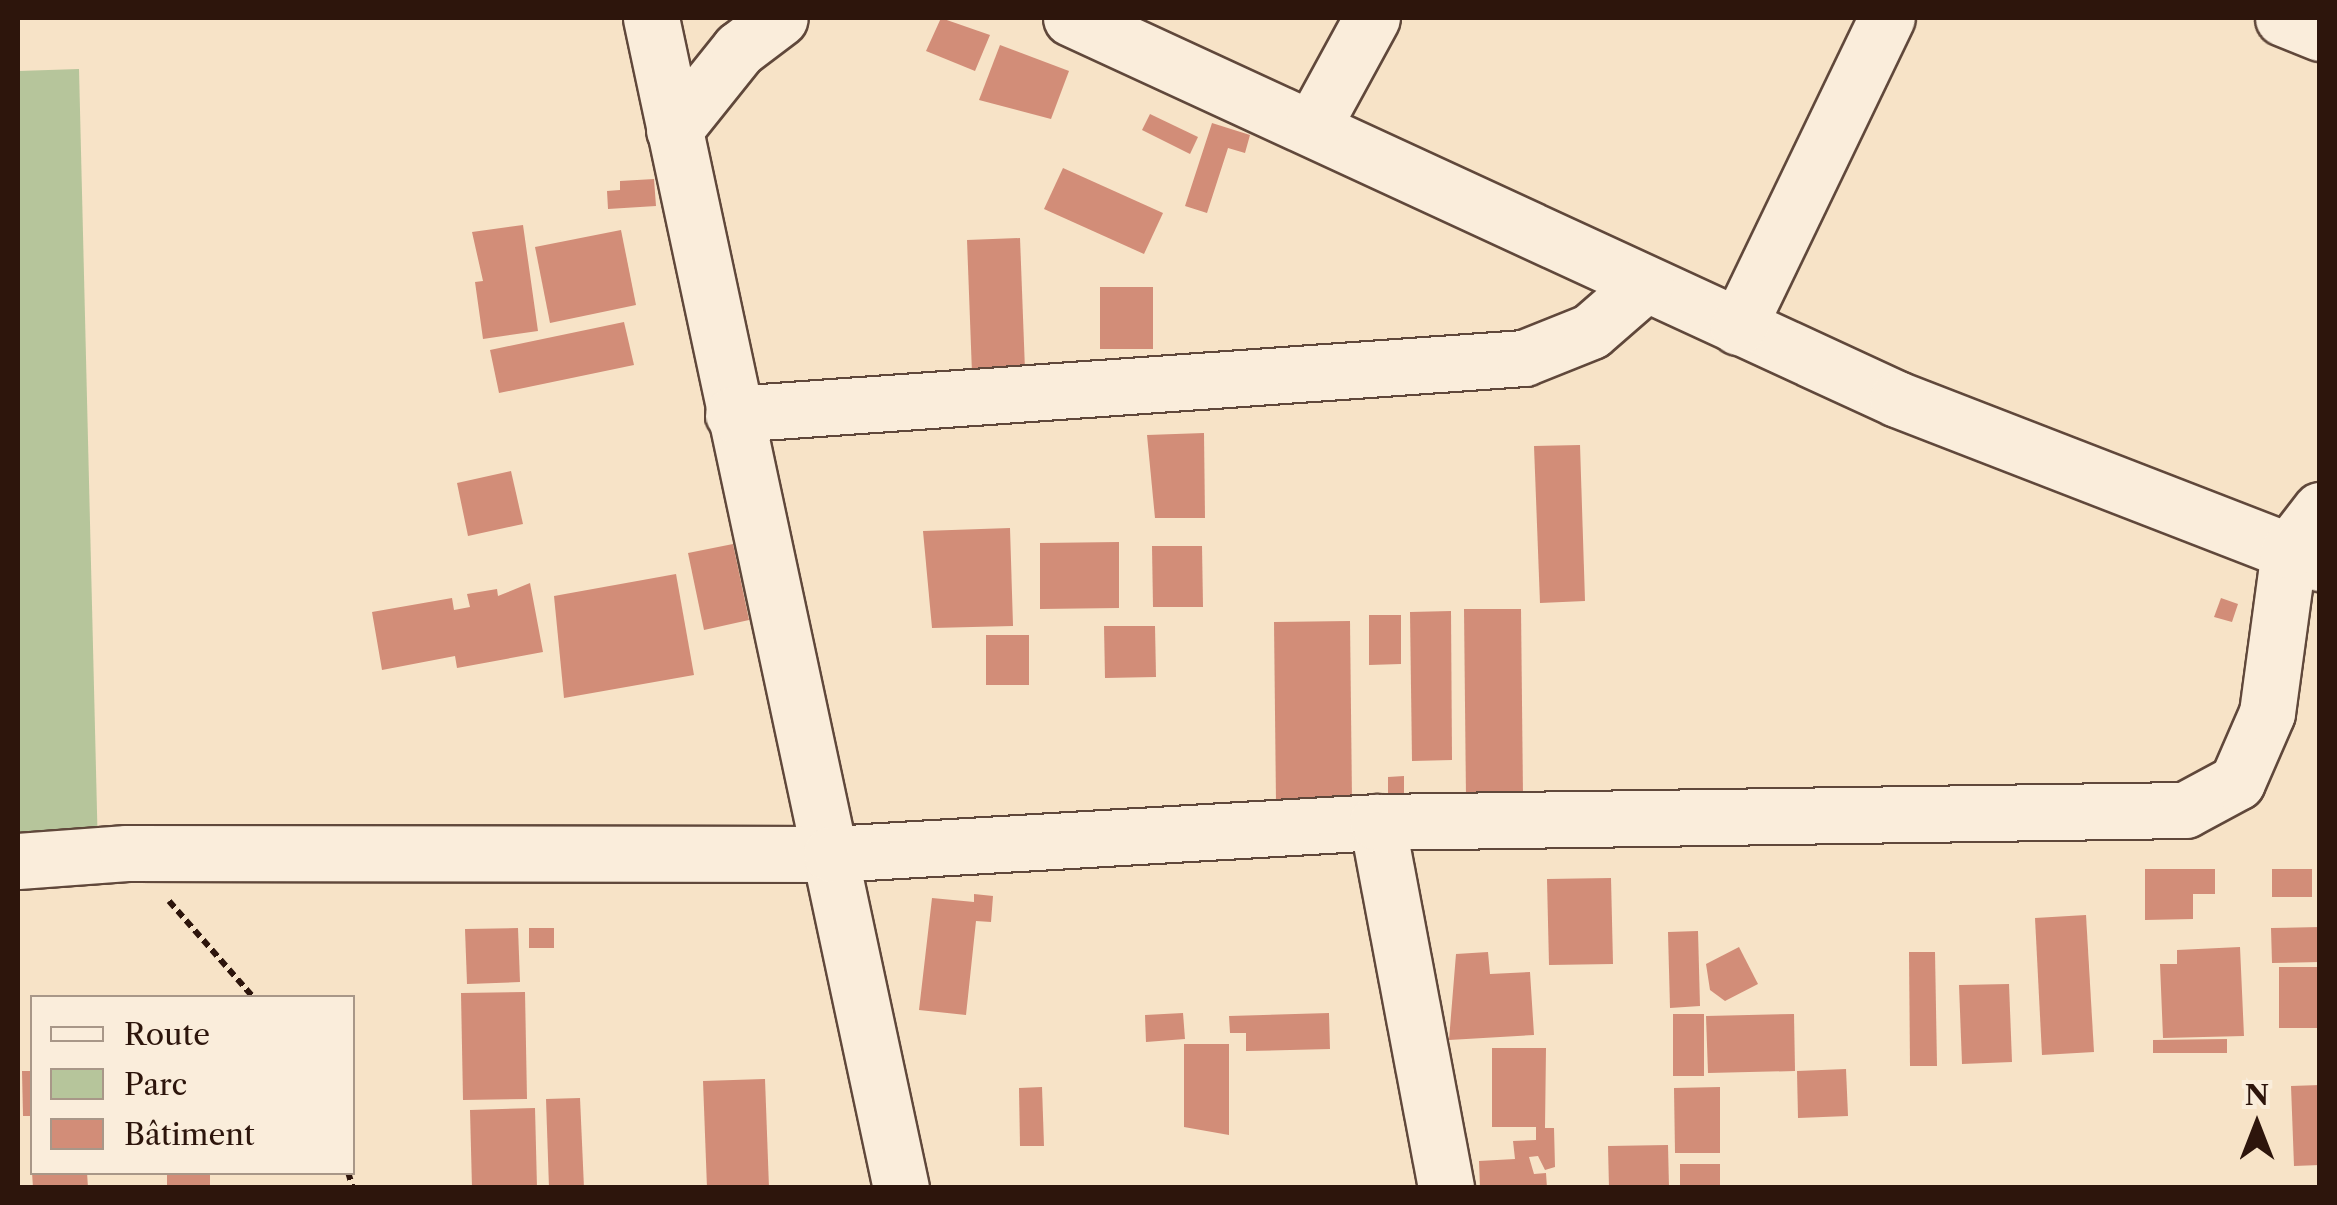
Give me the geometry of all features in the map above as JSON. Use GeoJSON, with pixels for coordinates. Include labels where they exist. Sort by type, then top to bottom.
{"type":"FeatureCollection","features":[{"type":"Feature","properties":{"kind":"street"},"geometry":{"type":"LineString","coordinates":[[650,18],[901,1188]]}},
{"type":"Feature","properties":{"kind":"street"},"geometry":{"type":"LineString","coordinates":[[674,130],[739,49],[780,18]]}},
{"type":"Feature","properties":{"kind":"street"},"geometry":{"type":"LineString","coordinates":[[18,861],[127,853],[831,854],[1377,822],[2186,810],[2237,782],[2267,713],[2309,541],[1896,399],[1313,126],[1071,18]]}},
{"type":"Feature","properties":{"kind":"street"},"geometry":{"type":"LineString","coordinates":[[1313,126],[1372,18]]}},
{"type":"Feature","properties":{"kind":"street"},"geometry":{"type":"LineString","coordinates":[[1738,327],[1887,18]]}},
{"type":"Feature","properties":{"kind":"street"},"geometry":{"type":"LineString","coordinates":[[2283,18],[2320,33]]}},
{"type":"Feature","properties":{"kind":"street"},"geometry":{"type":"LineString","coordinates":[[732,414],[1524,358],[1591,332],[1645,284]]}},
{"type":"Feature","properties":{"kind":"street"},"geometry":{"type":"LineString","coordinates":[[1377,822],[1446,1188]]}},
{"type":"Feature","properties":{"kind":"green space"},"geometry":{"type":"Polygon","coordinates":[[[79,69],[98,853],[18,855],[18,71],[79,69]]]}},
{"type":"Feature","properties":{"kind":"building"},"geometry":{"type":"Polygon","coordinates":[[[941,18],[990,35],[975,71],[926,51],[941,18]]]}},
{"type":"Feature","properties":{"kind":"building"},"geometry":{"type":"Polygon","coordinates":[[[1000,45],[1069,71],[1051,119],[979,100],[1000,45]]]}},
{"type":"Feature","properties":{"kind":"building"},"geometry":{"type":"Polygon","coordinates":[[[1150,114],[1198,137],[1190,154],[1142,130],[1150,114]]]}},
{"type":"Feature","properties":{"kind":"building"},"geometry":{"type":"Polygon","coordinates":[[[1212,123],[1250,135],[1245,153],[1228,148],[1207,213],[1185,206],[1212,123]]]}},
{"type":"Feature","properties":{"kind":"building"},"geometry":{"type":"Polygon","coordinates":[[[1063,168],[1163,213],[1144,254],[1044,209],[1063,168]]]}},
{"type":"Feature","properties":{"kind":"building"},"geometry":{"type":"Polygon","coordinates":[[[654,179],[656,206],[608,209],[607,191],[620,190],[620,181],[654,179]]]}},
{"type":"Feature","properties":{"kind":"building"},"geometry":{"type":"Polygon","coordinates":[[[523,225],[538,331],[483,339],[475,282],[483,281],[472,232],[523,225]]]}},
{"type":"Feature","properties":{"kind":"building"},"geometry":{"type":"Polygon","coordinates":[[[621,230],[636,305],[550,323],[535,247],[621,230]]]}},
{"type":"Feature","properties":{"kind":"building"},"geometry":{"type":"Polygon","coordinates":[[[1020,238],[1025,370],[972,373],[967,240],[1020,238]]]}},
{"type":"Feature","properties":{"kind":"building"},"geometry":{"type":"Polygon","coordinates":[[[1100,287],[1153,287],[1153,349],[1100,349],[1100,287]]]}},
{"type":"Feature","properties":{"kind":"building"},"geometry":{"type":"Polygon","coordinates":[[[624,322],[634,365],[499,393],[490,350],[624,322]]]}},
{"type":"Feature","properties":{"kind":"building"},"geometry":{"type":"Polygon","coordinates":[[[1204,433],[1205,518],[1155,518],[1147,435],[1204,433]]]}},
{"type":"Feature","properties":{"kind":"building"},"geometry":{"type":"Polygon","coordinates":[[[1580,445],[1585,601],[1540,603],[1534,446],[1580,445]]]}},
{"type":"Feature","properties":{"kind":"building"},"geometry":{"type":"Polygon","coordinates":[[[511,471],[523,524],[468,536],[457,483],[511,471]]]}},
{"type":"Feature","properties":{"kind":"building"},"geometry":{"type":"Polygon","coordinates":[[[1010,528],[1013,626],[932,628],[923,531],[1010,528]]]}},
{"type":"Feature","properties":{"kind":"building"},"geometry":{"type":"Polygon","coordinates":[[[1119,542],[1119,608],[1040,609],[1040,543],[1119,542]]]}},
{"type":"Feature","properties":{"kind":"building"},"geometry":{"type":"Polygon","coordinates":[[[733,544],[749,620],[704,630],[688,553],[733,544]]]}},
{"type":"Feature","properties":{"kind":"building"},"geometry":{"type":"Polygon","coordinates":[[[1152,546],[1202,546],[1203,607],[1153,607],[1152,546]]]}},
{"type":"Feature","properties":{"kind":"building"},"geometry":{"type":"Polygon","coordinates":[[[676,574],[694,675],[564,698],[554,596],[676,574]]]}},
{"type":"Feature","properties":{"kind":"building"},"geometry":{"type":"Polygon","coordinates":[[[530,583],[543,652],[457,668],[455,656],[382,670],[372,612],[452,598],[454,610],[470,607],[467,594],[497,589],[498,596],[530,583]]]}},
{"type":"Feature","properties":{"kind":"building"},"geometry":{"type":"Polygon","coordinates":[[[2221,598],[2238,604],[2232,622],[2214,617],[2221,598]]]}},
{"type":"Feature","properties":{"kind":"building"},"geometry":{"type":"Polygon","coordinates":[[[1464,609],[1521,609],[1523,797],[1466,798],[1464,609]]]}},
{"type":"Feature","properties":{"kind":"building"},"geometry":{"type":"Polygon","coordinates":[[[1451,611],[1452,760],[1412,761],[1410,612],[1451,611]]]}},
{"type":"Feature","properties":{"kind":"building"},"geometry":{"type":"Polygon","coordinates":[[[1369,615],[1401,615],[1401,664],[1369,665],[1369,615]]]}},
{"type":"Feature","properties":{"kind":"building"},"geometry":{"type":"Polygon","coordinates":[[[1350,621],[1352,801],[1276,802],[1274,622],[1350,621]]]}},
{"type":"Feature","properties":{"kind":"building"},"geometry":{"type":"Polygon","coordinates":[[[1104,626],[1155,626],[1156,677],[1105,678],[1104,626]]]}},
{"type":"Feature","properties":{"kind":"building"},"geometry":{"type":"Polygon","coordinates":[[[986,635],[1029,635],[1029,685],[986,685],[986,635]]]}},
{"type":"Feature","properties":{"kind":"building"},"geometry":{"type":"Polygon","coordinates":[[[1404,776],[1404,803],[1388,803],[1388,777],[1404,776]]]}},
{"type":"Feature","properties":{"kind":"building"},"geometry":{"type":"Polygon","coordinates":[[[2145,869],[2215,869],[2215,894],[2193,894],[2193,919],[2145,920],[2145,869]]]}},
{"type":"Feature","properties":{"kind":"building"},"geometry":{"type":"Polygon","coordinates":[[[2272,869],[2312,869],[2312,897],[2272,897],[2272,869]]]}},
{"type":"Feature","properties":{"kind":"building"},"geometry":{"type":"Polygon","coordinates":[[[1611,878],[1613,964],[1549,965],[1547,879],[1611,878]]]}},
{"type":"Feature","properties":{"kind":"building"},"geometry":{"type":"Polygon","coordinates":[[[974,894],[993,896],[991,922],[976,921],[966,1015],[919,1010],[932,898],[974,902],[974,894]]]}},
{"type":"Feature","properties":{"kind":"building"},"geometry":{"type":"Polygon","coordinates":[[[2086,915],[2094,1052],[2042,1055],[2035,918],[2086,915]]]}},
{"type":"Feature","properties":{"kind":"building"},"geometry":{"type":"Polygon","coordinates":[[[2320,927],[2320,962],[2272,963],[2271,928],[2320,927]]]}},
{"type":"Feature","properties":{"kind":"building"},"geometry":{"type":"Polygon","coordinates":[[[518,928],[520,982],[467,984],[465,929],[518,928]]]}},
{"type":"Feature","properties":{"kind":"building"},"geometry":{"type":"Polygon","coordinates":[[[529,928],[554,928],[554,948],[529,948],[529,928]]]}},
{"type":"Feature","properties":{"kind":"building"},"geometry":{"type":"Polygon","coordinates":[[[1698,931],[1700,1006],[1670,1008],[1668,932],[1698,931]]]}},
{"type":"Feature","properties":{"kind":"building"},"geometry":{"type":"Polygon","coordinates":[[[1739,947],[1758,984],[1725,1001],[1710,990],[1706,964],[1739,947]]]}},
{"type":"Feature","properties":{"kind":"building"},"geometry":{"type":"Polygon","coordinates":[[[2240,947],[2244,1036],[2163,1038],[2160,964],[2177,964],[2177,950],[2240,947]]]}},
{"type":"Feature","properties":{"kind":"building"},"geometry":{"type":"Polygon","coordinates":[[[1488,952],[1490,974],[1530,972],[1534,1035],[1449,1040],[1456,954],[1488,952]]]}},
{"type":"Feature","properties":{"kind":"building"},"geometry":{"type":"Polygon","coordinates":[[[1909,952],[1935,952],[1937,1066],[1910,1066],[1909,952]]]}},
{"type":"Feature","properties":{"kind":"building"},"geometry":{"type":"Polygon","coordinates":[[[2279,967],[2320,967],[2320,1028],[2279,1028],[2279,967]]]}},
{"type":"Feature","properties":{"kind":"building"},"geometry":{"type":"Polygon","coordinates":[[[2009,984],[2012,1062],[1962,1064],[1959,985],[2009,984]]]}},
{"type":"Feature","properties":{"kind":"building"},"geometry":{"type":"Polygon","coordinates":[[[525,992],[527,1099],[463,1100],[461,993],[525,992]]]}},
{"type":"Feature","properties":{"kind":"building"},"geometry":{"type":"Polygon","coordinates":[[[1183,1013],[1185,1039],[1146,1042],[1145,1015],[1183,1013]]]}},
{"type":"Feature","properties":{"kind":"building"},"geometry":{"type":"Polygon","coordinates":[[[1329,1013],[1330,1049],[1246,1051],[1246,1033],[1230,1033],[1229,1016],[1329,1013]]]}},
{"type":"Feature","properties":{"kind":"building"},"geometry":{"type":"Polygon","coordinates":[[[1673,1014],[1704,1014],[1704,1076],[1673,1076],[1673,1014]]]}},
{"type":"Feature","properties":{"kind":"building"},"geometry":{"type":"Polygon","coordinates":[[[1794,1014],[1795,1071],[1708,1073],[1706,1016],[1794,1014]]]}},
{"type":"Feature","properties":{"kind":"building"},"geometry":{"type":"Polygon","coordinates":[[[2227,1039],[2227,1053],[2153,1053],[2153,1040],[2227,1039]]]}},
{"type":"Feature","properties":{"kind":"building"},"geometry":{"type":"Polygon","coordinates":[[[1184,1044],[1229,1044],[1229,1135],[1184,1127],[1184,1044]]]}},
{"type":"Feature","properties":{"kind":"building"},"geometry":{"type":"Polygon","coordinates":[[[1492,1048],[1546,1048],[1545,1128],[1554,1128],[1555,1167],[1545,1170],[1538,1156],[1529,1157],[1534,1174],[1546,1173],[1547,1188],[1480,1188],[1479,1161],[1515,1159],[1513,1141],[1536,1140],[1536,1127],[1492,1127],[1492,1048]]]}},
{"type":"Feature","properties":{"kind":"building"},"geometry":{"type":"Polygon","coordinates":[[[1846,1069],[1848,1116],[1798,1118],[1797,1071],[1846,1069]]]}},
{"type":"Feature","properties":{"kind":"building"},"geometry":{"type":"Polygon","coordinates":[[[22,1071],[30,1071],[30,1116],[23,1116],[22,1071]]]}},
{"type":"Feature","properties":{"kind":"building"},"geometry":{"type":"Polygon","coordinates":[[[765,1079],[769,1188],[707,1188],[703,1081],[765,1079]]]}},
{"type":"Feature","properties":{"kind":"building"},"geometry":{"type":"Polygon","coordinates":[[[2320,1085],[2320,1165],[2294,1166],[2291,1086],[2320,1085]]]}},
{"type":"Feature","properties":{"kind":"building"},"geometry":{"type":"Polygon","coordinates":[[[1042,1087],[1044,1146],[1020,1146],[1019,1088],[1042,1087]]]}},
{"type":"Feature","properties":{"kind":"building"},"geometry":{"type":"Polygon","coordinates":[[[1720,1087],[1720,1153],[1675,1153],[1674,1088],[1720,1087]]]}},
{"type":"Feature","properties":{"kind":"building"},"geometry":{"type":"Polygon","coordinates":[[[580,1098],[584,1188],[549,1188],[546,1099],[580,1098]]]}},
{"type":"Feature","properties":{"kind":"building"},"geometry":{"type":"Polygon","coordinates":[[[535,1108],[537,1188],[472,1188],[470,1110],[535,1108]]]}},
{"type":"Feature","properties":{"kind":"building"},"geometry":{"type":"Polygon","coordinates":[[[1668,1145],[1669,1188],[1609,1188],[1608,1146],[1668,1145]]]}},
{"type":"Feature","properties":{"kind":"building"},"geometry":{"type":"Polygon","coordinates":[[[1680,1164],[1720,1164],[1720,1188],[1680,1188],[1680,1164]]]}},
{"type":"Feature","properties":{"kind":"building"},"geometry":{"type":"Polygon","coordinates":[[[32,1175],[87,1175],[88,1188],[33,1188],[32,1175]]]}},
{"type":"Feature","properties":{"kind":"building"},"geometry":{"type":"Polygon","coordinates":[[[167,1175],[210,1175],[210,1188],[167,1188],[167,1175]]]}}]}
